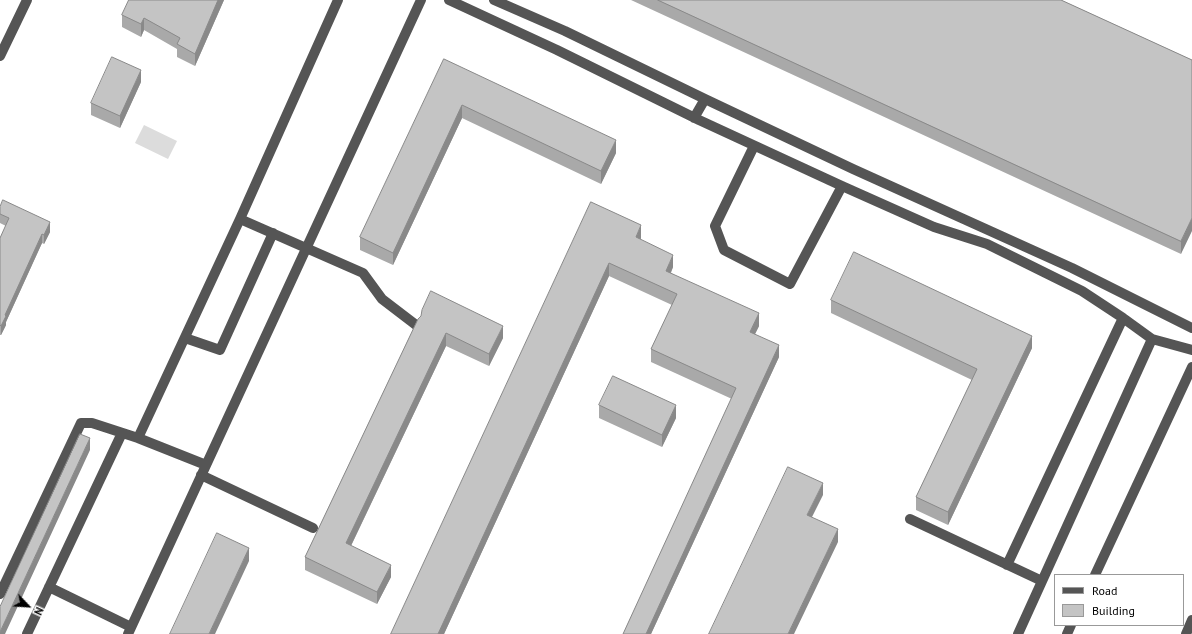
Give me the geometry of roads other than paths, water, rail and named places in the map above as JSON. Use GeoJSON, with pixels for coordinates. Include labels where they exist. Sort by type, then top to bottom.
{"type":"FeatureCollection","features":[{"type":"Feature","properties":{"kind":"lane"},"geometry":{"type":"LineString","coordinates":[[0,56],[27,0]]}},
{"type":"Feature","properties":{"kind":"lane"},"geometry":{"type":"LineString","coordinates":[[138,438],[240,219],[338,0]]}},
{"type":"Feature","properties":{"kind":"lane"},"geometry":{"type":"LineString","coordinates":[[49,587],[129,631],[421,0]]}},
{"type":"Feature","properties":{"kind":"lane"},"geometry":{"type":"LineString","coordinates":[[449,0],[556,50],[694,118],[842,186],[934,227],[986,244],[1082,291],[1152,339],[1192,350]]}},
{"type":"Feature","properties":{"kind":"lane"},"geometry":{"type":"LineString","coordinates":[[494,0],[564,31],[705,100],[853,169],[1072,268],[1192,328]]}},
{"type":"Feature","properties":{"kind":"lane"},"geometry":{"type":"LineString","coordinates":[[694,118],[705,100]]}},
{"type":"Feature","properties":{"kind":"lane"},"geometry":{"type":"LineString","coordinates":[[754,146],[714,226],[724,250],[790,284],[842,186]]}},
{"type":"Feature","properties":{"kind":"lane"},"geometry":{"type":"LineString","coordinates":[[240,219],[363,273],[382,299],[416,325]]}},
{"type":"Feature","properties":{"kind":"lane"},"geometry":{"type":"LineString","coordinates":[[185,338],[220,350],[273,233]]}},
{"type":"Feature","properties":{"kind":"lane"},"geometry":{"type":"LineString","coordinates":[[1007,565],[1123,318]]}},
{"type":"Feature","properties":{"kind":"lane"},"geometry":{"type":"LineString","coordinates":[[1018,634],[1152,339]]}},
{"type":"Feature","properties":{"kind":"lane"},"geometry":{"type":"LineString","coordinates":[[1095,574],[1192,367]]}},
{"type":"Feature","properties":{"kind":"lane"},"geometry":{"type":"LineString","coordinates":[[0,594],[81,423],[92,423],[138,438],[206,465]]}},
{"type":"Feature","properties":{"kind":"lane"},"geometry":{"type":"LineString","coordinates":[[27,634],[122,433]]}},
{"type":"Feature","properties":{"kind":"lane"},"geometry":{"type":"LineString","coordinates":[[201,475],[314,528]]}},
{"type":"Feature","properties":{"kind":"lane"},"geometry":{"type":"LineString","coordinates":[[910,519],[1042,581]]}},
{"type":"Feature","properties":{"kind":"lane"},"geometry":{"type":"LineString","coordinates":[[1186,634],[1192,620]]}}]}
